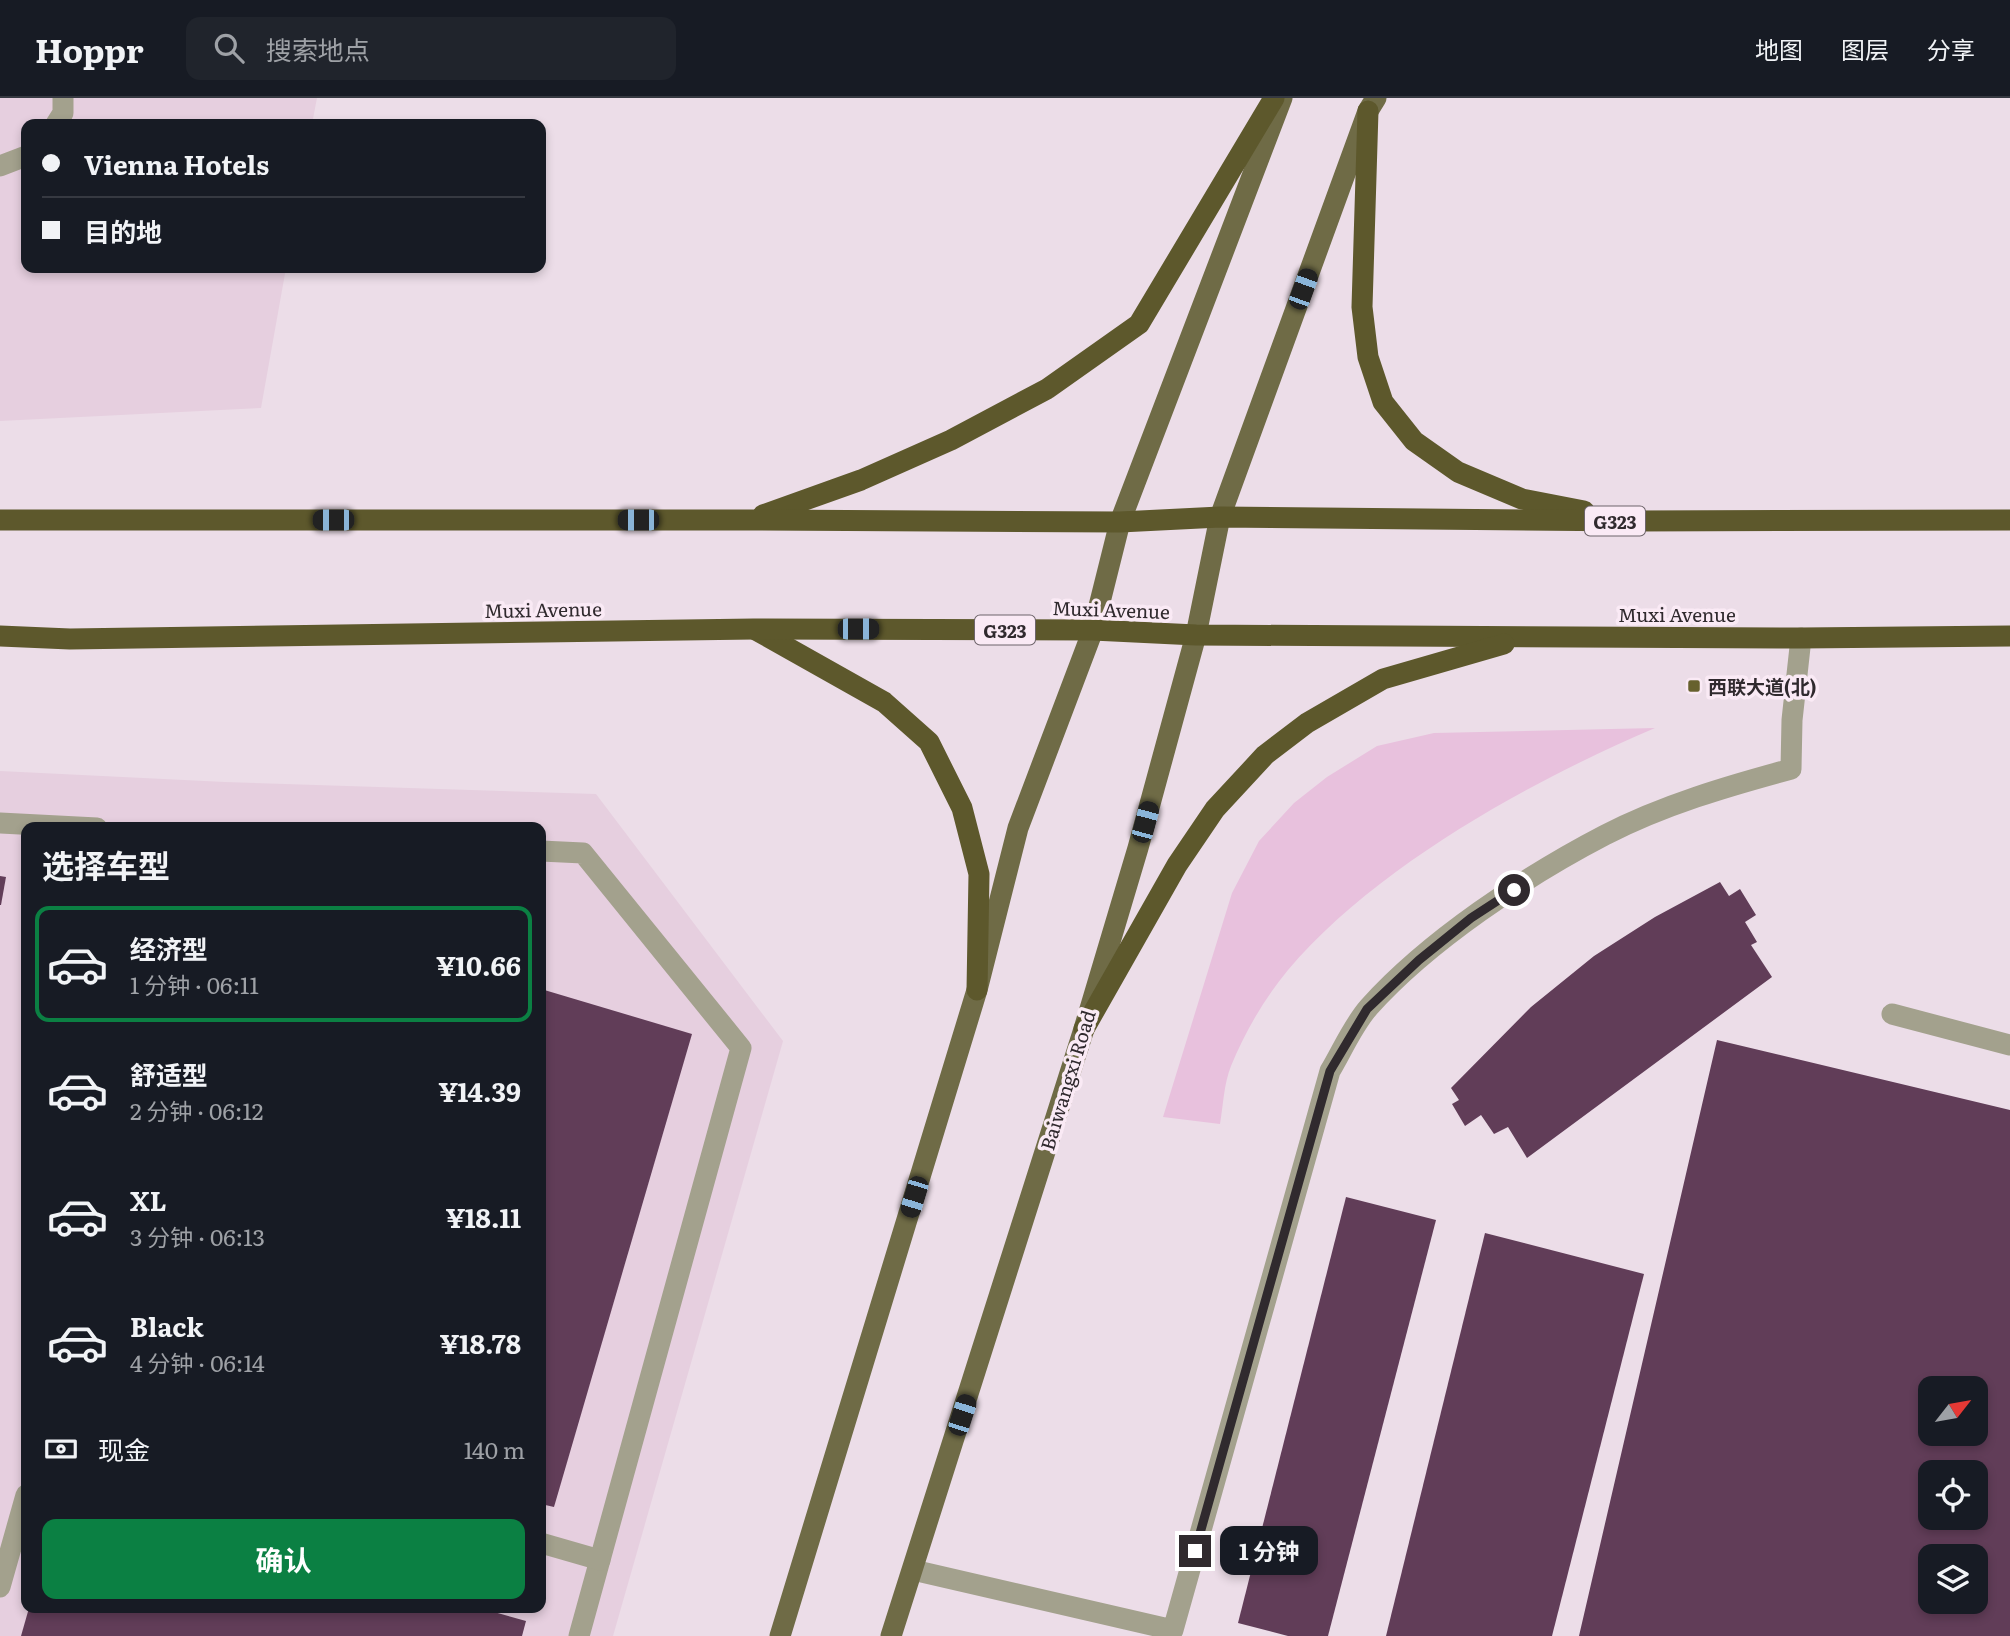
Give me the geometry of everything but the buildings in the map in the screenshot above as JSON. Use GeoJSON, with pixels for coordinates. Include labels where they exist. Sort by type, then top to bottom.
{"type":"FeatureCollection","features":[{"type":"Feature","properties":{"kind":"highway"},"geometry":{"type":"LineString","coordinates":[[749,520],[861,480],[951,440],[1047,389],[1139,324],[1274,98]]}},
{"type":"Feature","properties":{"kind":"highway"},"geometry":{"type":"LineString","coordinates":[[1372,105],[1362,307],[1368,357],[1383,402],[1414,441],[1458,472],[1522,499],[1634,521]]}},
{"type":"Feature","properties":{"kind":"highway","name":"G323"},"geometry":{"type":"LineString","coordinates":[[0,520],[1120,522],[1220,517],[1634,521],[2010,520]]}},
{"type":"Feature","properties":{"kind":"highway"},"geometry":{"type":"LineString","coordinates":[[754,629],[884,702],[929,742],[962,808],[979,874],[976,990]]}},
{"type":"Feature","properties":{"kind":"highway","name":"Muxi Avenue"},"geometry":{"type":"LineString","coordinates":[[0,636],[70,639],[754,629],[1093,630],[1196,635],[1801,638],[2010,636]]}},
{"type":"Feature","properties":{"kind":"highway"},"geometry":{"type":"LineString","coordinates":[[1084,1029],[1177,865],[1215,809],[1265,755],[1307,723],[1383,679],[1535,636]]}},
{"type":"Feature","properties":{"kind":"main road"},"geometry":{"type":"LineString","coordinates":[[779,1636],[976,990],[1018,828],[1093,630],[1120,522],[1282,98]]}},
{"type":"Feature","properties":{"kind":"main road","name":"Baiwangxi Road"},"geometry":{"type":"LineString","coordinates":[[891,1636],[1084,1029],[1138,848],[1196,635],[1220,517],[1372,105]]}},
{"type":"Feature","properties":{"kind":"lane"},"geometry":{"type":"LineString","coordinates":[[60,119],[63,113],[63,98]]}},
{"type":"Feature","properties":{"kind":"lane"},"geometry":{"type":"LineString","coordinates":[[0,166],[21,158]]}},
{"type":"Feature","properties":{"kind":"lane"},"geometry":{"type":"LineString","coordinates":[[913,1570],[1172,1630],[1330,1071],[1367,1009],[1419,960],[1471,918],[1606,835],[1674,805],[1731,785],[1791,769],[1792,720],[1801,638]]}},
{"type":"Feature","properties":{"kind":"lane"},"geometry":{"type":"LineString","coordinates":[[0,823],[21,824]]}},
{"type":"Feature","properties":{"kind":"lane"},"geometry":{"type":"LineString","coordinates":[[546,851],[583,853],[741,1048],[579,1636]]}},
{"type":"Feature","properties":{"kind":"lane"},"geometry":{"type":"LineString","coordinates":[[1892,1014],[2010,1045]]}},
{"type":"Feature","properties":{"kind":"lane"},"geometry":{"type":"LineString","coordinates":[[0,1587],[21,1513]]}},
{"type":"Feature","properties":{"kind":"lane"},"geometry":{"type":"LineString","coordinates":[[546,1544],[600,1560]]}},
{"type":"Feature","properties":{"kind":"shaded area"},"geometry":{"type":"Polygon","coordinates":[[[0,98],[317,98],[313,119],[21,119],[21,273],[285,273],[261,408],[0,421],[0,98]]]}},
{"type":"Feature","properties":{"kind":"shaded area"},"geometry":{"type":"Polygon","coordinates":[[[1655,728],[1607,749],[1508,800],[1410,862],[1365,896],[1324,932],[1288,970],[1263,1004],[1231,1066],[1220,1124],[1163,1117],[1232,893],[1259,841],[1294,803],[1327,777],[1377,746],[1434,733],[1655,728]]]}},
{"type":"Feature","properties":{"kind":"shaded area"},"geometry":{"type":"Polygon","coordinates":[[[0,771],[225,782],[596,794],[783,1041],[613,1636],[0,1636],[0,771]]]}},
{"type":"Feature","properties":{"kind":"place","name":"西联大道(北)"},"geometry":{"type":"Point","coordinates":[1694,686]}},
{"type":"Feature","properties":{"kind":"route"},"geometry":{"type":"LineString","coordinates":[[1195,1551],[1330,1071],[1367,1009],[1419,960],[1471,918],[1514,890]]}}]}
